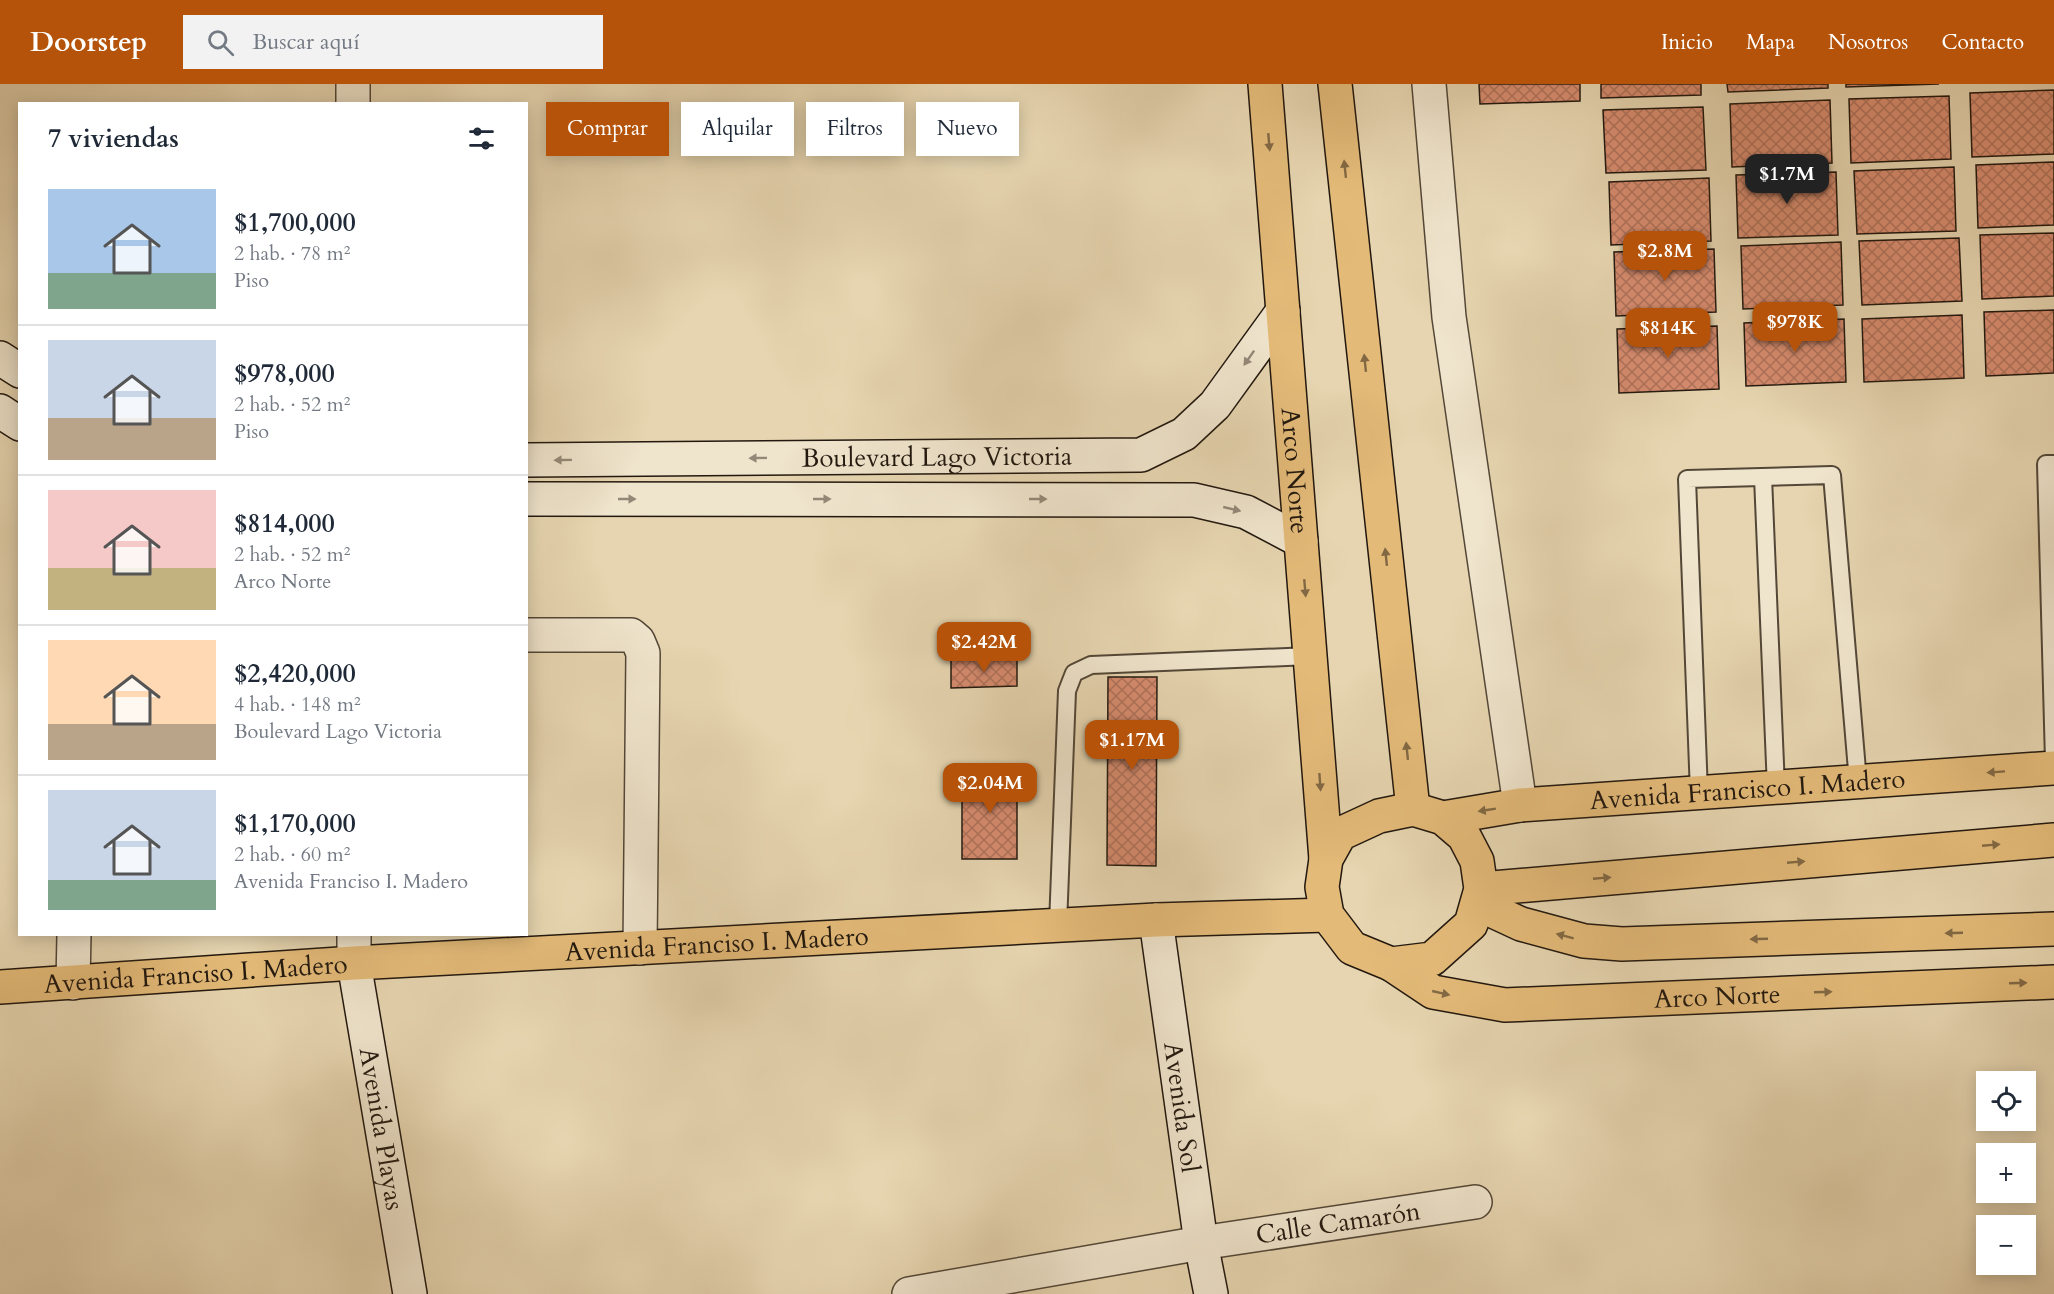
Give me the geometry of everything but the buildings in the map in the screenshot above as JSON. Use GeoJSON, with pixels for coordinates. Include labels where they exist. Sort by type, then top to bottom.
{"type":"FeatureCollection","features":[{"type":"Feature","properties":{"kind":"main road","name":"Arco Norte"},"geometry":{"type":"LineString","coordinates":[[1265,84],[1326,859]]}},
{"type":"Feature","properties":{"kind":"main road"},"geometry":{"type":"LineString","coordinates":[[1335,84],[1428,813]]}},
{"type":"Feature","properties":{"kind":"main road","name":"Avenida Francisco I. Madero"},"geometry":{"type":"LineString","coordinates":[[1428,813],[2054,768]]}},
{"type":"Feature","properties":{"kind":"main road"},"geometry":{"type":"LineString","coordinates":[[1428,813],[1464,836],[1477,861],[1480,896],[1471,924],[1432,958],[1390,964],[1352,948],[1327,915],[1322,887],[1326,859],[1340,834],[1379,816],[1428,813]]}},
{"type":"Feature","properties":{"kind":"main road"},"geometry":{"type":"LineString","coordinates":[[1480,896],[2054,840]]}},
{"type":"Feature","properties":{"kind":"main road"},"geometry":{"type":"LineString","coordinates":[[1480,896],[1521,924],[1584,941],[1622,944],[2054,929]]}},
{"type":"Feature","properties":{"kind":"main road","name":"Avenida Franciso I. Madero"},"geometry":{"type":"LineString","coordinates":[[0,987],[73,983],[354,949],[640,948],[1156,920],[1327,915]]}},
{"type":"Feature","properties":{"kind":"main road","name":"Arco Norte"},"geometry":{"type":"LineString","coordinates":[[1390,964],[1433,992],[1505,1005],[2054,982]]}},
{"type":"Feature","properties":{"kind":"street"},"geometry":{"type":"LineString","coordinates":[[353,84],[353,102]]}},
{"type":"Feature","properties":{"kind":"street"},"geometry":{"type":"LineString","coordinates":[[1429,84],[1449,317],[1520,805]]}},
{"type":"Feature","properties":{"kind":"street","name":"Boulevard Lago Victoria"},"geometry":{"type":"LineString","coordinates":[[528,460],[1141,455],[1184,434],[1215,405],[1283,311]]}},
{"type":"Feature","properties":{"kind":"street"},"geometry":{"type":"LineString","coordinates":[[0,358],[18,370]]}},
{"type":"Feature","properties":{"kind":"street"},"geometry":{"type":"LineString","coordinates":[[0,411],[18,423]]}},
{"type":"Feature","properties":{"kind":"street"},"geometry":{"type":"LineString","coordinates":[[994,456],[996,499]]}},
{"type":"Feature","properties":{"kind":"street","name":"Boulevard Lago Victoria"},"geometry":{"type":"LineString","coordinates":[[528,499],[1194,500],[1246,512],[1301,541]]}},
{"type":"Feature","properties":{"kind":"street"},"geometry":{"type":"LineString","coordinates":[[528,635],[631,635],[638,641],[643,653],[640,948]]}},
{"type":"Feature","properties":{"kind":"street","name":"Avenida Sol"},"geometry":{"type":"LineString","coordinates":[[1156,920],[1201,1243],[1211,1294]]}},
{"type":"Feature","properties":{"kind":"street"},"geometry":{"type":"LineString","coordinates":[[73,983],[74,936]]}},
{"type":"Feature","properties":{"kind":"street","name":"Avenida Playas"},"geometry":{"type":"LineString","coordinates":[[354,949],[410,1294]]}},
{"type":"Feature","properties":{"kind":"street","name":"Calle Camarón"},"geometry":{"type":"LineString","coordinates":[[909,1294],[1201,1243],[1475,1202]]}},
{"type":"Feature","properties":{"kind":"lane"},"geometry":{"type":"LineString","coordinates":[[2054,464],[2046,464],[2054,761]]}},
{"type":"Feature","properties":{"kind":"lane"},"geometry":{"type":"LineString","coordinates":[[1700,793],[1686,479],[1832,475],[1858,782]]}},
{"type":"Feature","properties":{"kind":"lane"},"geometry":{"type":"LineString","coordinates":[[1763,477],[1776,788]]}},
{"type":"Feature","properties":{"kind":"lane"},"geometry":{"type":"LineString","coordinates":[[1058,925],[1067,691],[1074,673],[1091,665],[1310,656]]}}]}
